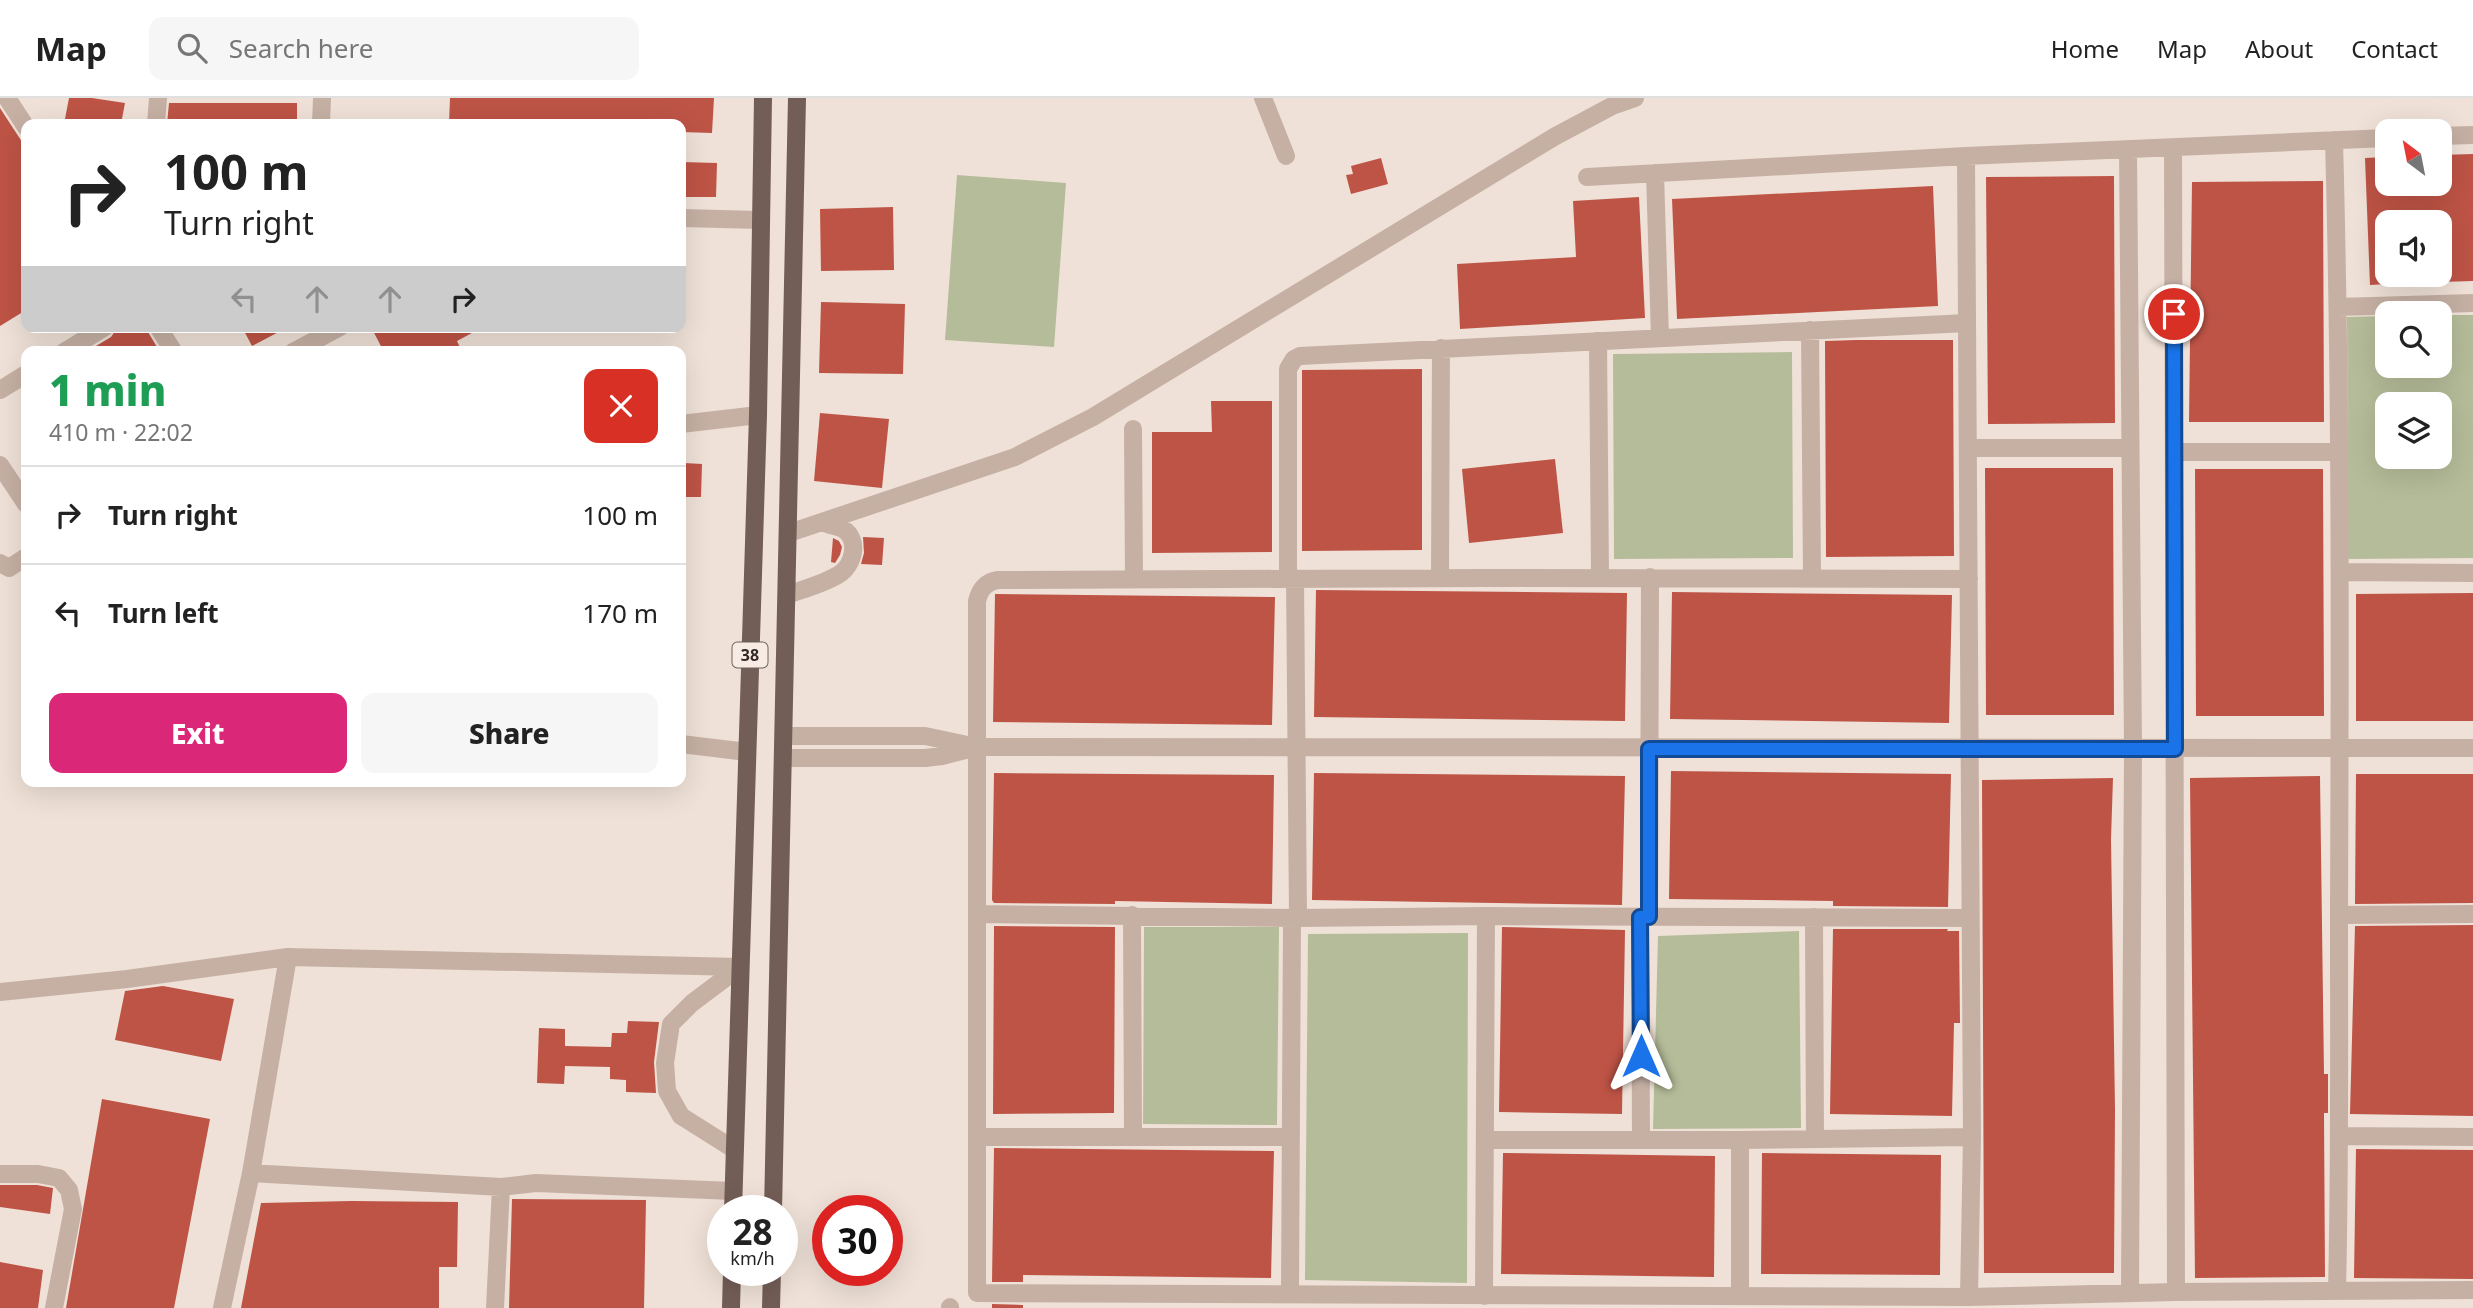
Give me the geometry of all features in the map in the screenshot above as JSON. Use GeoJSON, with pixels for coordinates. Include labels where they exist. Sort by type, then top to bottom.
{"type":"FeatureCollection","features":[{"type":"Feature","properties":{"kind":"main road","name":"38"},"geometry":{"type":"LineString","coordinates":[[733,1195],[758,415],[763,98]]}},
{"type":"Feature","properties":{"kind":"main road","name":"38"},"geometry":{"type":"LineString","coordinates":[[773,1195],[797,98]]}},
{"type":"Feature","properties":{"kind":"main road"},"geometry":{"type":"LineString","coordinates":[[731,1308],[732,1286]]}},
{"type":"Feature","properties":{"kind":"main road"},"geometry":{"type":"LineString","coordinates":[[771,1308],[772,1286]]}},
{"type":"Feature","properties":{"kind":"street"},"geometry":{"type":"LineString","coordinates":[[7,98],[21,119]]}},
{"type":"Feature","properties":{"kind":"street"},"geometry":{"type":"LineString","coordinates":[[156,119],[158,98]]}},
{"type":"Feature","properties":{"kind":"street"},"geometry":{"type":"LineString","coordinates":[[321,119],[322,98]]}},
{"type":"Feature","properties":{"kind":"street"},"geometry":{"type":"LineString","coordinates":[[1263,98],[1286,156]]}},
{"type":"Feature","properties":{"kind":"street"},"geometry":{"type":"LineString","coordinates":[[789,533],[1015,457],[1093,417],[1554,137],[1612,106],[1635,98]]}},
{"type":"Feature","properties":{"kind":"street"},"geometry":{"type":"LineString","coordinates":[[2452,136],[2473,135]]}},
{"type":"Feature","properties":{"kind":"street"},"geometry":{"type":"LineString","coordinates":[[1587,177],[1966,156],[2375,138]]}},
{"type":"Feature","properties":{"kind":"street"},"geometry":{"type":"LineString","coordinates":[[2334,140],[2341,748],[2337,1291]]}},
{"type":"Feature","properties":{"kind":"street"},"geometry":{"type":"LineString","coordinates":[[2173,148],[2176,1292]]}},
{"type":"Feature","properties":{"kind":"street"},"geometry":{"type":"LineString","coordinates":[[2128,149],[2133,748],[2130,1293]]}},
{"type":"Feature","properties":{"kind":"street"},"geometry":{"type":"LineString","coordinates":[[1966,156],[1972,1137],[1969,1297]]}},
{"type":"Feature","properties":{"kind":"street"},"geometry":{"type":"LineString","coordinates":[[1655,173],[1660,338]]}},
{"type":"Feature","properties":{"kind":"street"},"geometry":{"type":"LineString","coordinates":[[686,218],[760,219]]}},
{"type":"Feature","properties":{"kind":"street"},"geometry":{"type":"LineString","coordinates":[[2338,307],[2473,303]]}},
{"type":"Feature","properties":{"kind":"street"},"geometry":{"type":"LineString","coordinates":[[1290,1293],[1290,1137],[1298,746],[1288,383],[1294,359],[1441,348],[1967,323]]}},
{"type":"Feature","properties":{"kind":"street"},"geometry":{"type":"LineString","coordinates":[[1810,330],[1812,578]]}},
{"type":"Feature","properties":{"kind":"street"},"geometry":{"type":"LineString","coordinates":[[74,346],[95,333]]}},
{"type":"Feature","properties":{"kind":"street"},"geometry":{"type":"LineString","coordinates":[[304,346],[329,333]]}},
{"type":"Feature","properties":{"kind":"street"},"geometry":{"type":"LineString","coordinates":[[1598,341],[1600,576]]}},
{"type":"Feature","properties":{"kind":"street"},"geometry":{"type":"LineString","coordinates":[[1440,578],[1441,348]]}},
{"type":"Feature","properties":{"kind":"street"},"geometry":{"type":"LineString","coordinates":[[0,390],[21,377]]}},
{"type":"Feature","properties":{"kind":"street"},"geometry":{"type":"LineString","coordinates":[[686,423],[758,415]]}},
{"type":"Feature","properties":{"kind":"street"},"geometry":{"type":"LineString","coordinates":[[1133,429],[1134,579]]}},
{"type":"Feature","properties":{"kind":"street"},"geometry":{"type":"LineString","coordinates":[[1968,448],[2129,448]]}},
{"type":"Feature","properties":{"kind":"street"},"geometry":{"type":"LineString","coordinates":[[2174,452],[2338,452]]}},
{"type":"Feature","properties":{"kind":"street"},"geometry":{"type":"LineString","coordinates":[[0,465],[21,493]]}},
{"type":"Feature","properties":{"kind":"street"},"geometry":{"type":"LineString","coordinates":[[788,596],[840,574],[853,556],[851,539],[845,530],[822,522]]}},
{"type":"Feature","properties":{"kind":"street"},"geometry":{"type":"LineString","coordinates":[[3,568],[21,559]]}},
{"type":"Feature","properties":{"kind":"street"},"geometry":{"type":"LineString","coordinates":[[2340,572],[2473,573]]}},
{"type":"Feature","properties":{"kind":"street"},"geometry":{"type":"LineString","coordinates":[[1969,579],[1600,576],[998,580],[986,584],[977,601],[977,1293],[1969,1297],[2176,1292],[2473,1290]]}},
{"type":"Feature","properties":{"kind":"street"},"geometry":{"type":"LineString","coordinates":[[1641,1139],[1650,577]]}},
{"type":"Feature","properties":{"kind":"street"},"geometry":{"type":"LineString","coordinates":[[785,736],[925,736],[976,747],[2473,748]]}},
{"type":"Feature","properties":{"kind":"street"},"geometry":{"type":"LineString","coordinates":[[686,745],[747,752]]}},
{"type":"Feature","properties":{"kind":"street"},"geometry":{"type":"LineString","coordinates":[[783,758],[925,758],[976,747]]}},
{"type":"Feature","properties":{"kind":"street"},"geometry":{"type":"LineString","coordinates":[[977,914],[1295,918],[1969,918]]}},
{"type":"Feature","properties":{"kind":"street"},"geometry":{"type":"LineString","coordinates":[[2339,915],[2473,914]]}},
{"type":"Feature","properties":{"kind":"street"},"geometry":{"type":"LineString","coordinates":[[1132,915],[1133,1135]]}},
{"type":"Feature","properties":{"kind":"street"},"geometry":{"type":"LineString","coordinates":[[1484,1296],[1486,916]]}},
{"type":"Feature","properties":{"kind":"street"},"geometry":{"type":"LineString","coordinates":[[1814,917],[1815,1138]]}},
{"type":"Feature","properties":{"kind":"street"},"geometry":{"type":"LineString","coordinates":[[0,992],[127,979],[288,957],[740,967]]}},
{"type":"Feature","properties":{"kind":"street"},"geometry":{"type":"LineString","coordinates":[[222,1308],[251,1173],[288,957]]}},
{"type":"Feature","properties":{"kind":"street"},"geometry":{"type":"LineString","coordinates":[[735,1150],[681,1116],[667,1091],[665,1063],[671,1024],[692,1003],[740,967]]}},
{"type":"Feature","properties":{"kind":"street"},"geometry":{"type":"LineString","coordinates":[[2340,1136],[2473,1138]]}},
{"type":"Feature","properties":{"kind":"street"},"geometry":{"type":"LineString","coordinates":[[978,1137],[1290,1137]]}},
{"type":"Feature","properties":{"kind":"street"},"geometry":{"type":"LineString","coordinates":[[1485,1140],[1972,1137]]}},
{"type":"Feature","properties":{"kind":"street"},"geometry":{"type":"LineString","coordinates":[[1740,1140],[1740,1295]]}},
{"type":"Feature","properties":{"kind":"street"},"geometry":{"type":"LineString","coordinates":[[251,1173],[501,1187],[536,1183],[733,1191]]}},
{"type":"Feature","properties":{"kind":"street"},"geometry":{"type":"LineString","coordinates":[[0,1174],[37,1174],[59,1178],[69,1190],[73,1209],[54,1308]]}},
{"type":"Feature","properties":{"kind":"street"},"geometry":{"type":"LineString","coordinates":[[495,1308],[501,1187]]}},
{"type":"Feature","properties":{"kind":"green space"},"geometry":{"type":"Polygon","coordinates":[[[957,175],[1066,183],[1054,347],[945,340],[957,175]]]}},
{"type":"Feature","properties":{"kind":"green space"},"geometry":{"type":"Polygon","coordinates":[[[2452,315],[2473,315],[2473,558],[2348,559],[2347,317],[2375,316],[2375,378],[2452,378],[2452,315]]]}},
{"type":"Feature","properties":{"kind":"green space"},"geometry":{"type":"Polygon","coordinates":[[[1792,352],[1793,558],[1614,559],[1613,354],[1792,352]]]}},
{"type":"Feature","properties":{"kind":"green space"},"geometry":{"type":"Polygon","coordinates":[[[1144,927],[1279,927],[1277,1125],[1143,1124],[1144,927]]]}},
{"type":"Feature","properties":{"kind":"green space"},"geometry":{"type":"Polygon","coordinates":[[[1799,931],[1801,1128],[1653,1129],[1658,936],[1799,931]]]}},
{"type":"Feature","properties":{"kind":"green space"},"geometry":{"type":"Polygon","coordinates":[[[1468,933],[1467,1283],[1305,1280],[1308,934],[1468,933]]]}},
{"type":"Feature","properties":{"kind":"building"},"geometry":{"type":"Polygon","coordinates":[[[69,98],[125,103],[122,119],[65,119],[69,98]]]}},
{"type":"Feature","properties":{"kind":"building"},"geometry":{"type":"Polygon","coordinates":[[[450,98],[714,98],[712,133],[686,132],[686,119],[449,119],[450,98]]]}},
{"type":"Feature","properties":{"kind":"building"},"geometry":{"type":"Polygon","coordinates":[[[169,103],[297,103],[297,119],[167,119],[169,103]]]}},
{"type":"Feature","properties":{"kind":"building"},"geometry":{"type":"Polygon","coordinates":[[[0,108],[21,140],[21,313],[0,326],[0,108]]]}},
{"type":"Feature","properties":{"kind":"building"},"geometry":{"type":"Polygon","coordinates":[[[2473,154],[2473,281],[2452,282],[2452,210],[2375,210],[2375,285],[2370,285],[2365,158],[2375,158],[2375,196],[2452,196],[2452,155],[2473,154]]]}},
{"type":"Feature","properties":{"kind":"building"},"geometry":{"type":"Polygon","coordinates":[[[1381,158],[1388,184],[1351,194],[1346,175],[1353,174],[1351,166],[1381,158]]]}},
{"type":"Feature","properties":{"kind":"building"},"geometry":{"type":"Polygon","coordinates":[[[686,162],[717,163],[716,197],[686,197],[686,162]]]}},
{"type":"Feature","properties":{"kind":"building"},"geometry":{"type":"Polygon","coordinates":[[[2114,176],[2115,423],[1988,424],[1986,177],[2114,176]]]}},
{"type":"Feature","properties":{"kind":"building"},"geometry":{"type":"Polygon","coordinates":[[[2323,181],[2324,422],[2189,422],[2192,182],[2323,181]]]}},
{"type":"Feature","properties":{"kind":"building"},"geometry":{"type":"Polygon","coordinates":[[[1933,186],[1938,306],[1677,319],[1672,199],[1933,186]]]}},
{"type":"Feature","properties":{"kind":"building"},"geometry":{"type":"Polygon","coordinates":[[[1639,197],[1645,318],[1460,329],[1457,264],[1576,257],[1573,201],[1639,197]]]}},
{"type":"Feature","properties":{"kind":"building"},"geometry":{"type":"Polygon","coordinates":[[[893,207],[894,270],[821,271],[820,209],[893,207]]]}},
{"type":"Feature","properties":{"kind":"building"},"geometry":{"type":"Polygon","coordinates":[[[821,302],[905,304],[903,374],[819,373],[821,302]]]}},
{"type":"Feature","properties":{"kind":"building"},"geometry":{"type":"Polygon","coordinates":[[[114,333],[149,333],[156,346],[96,346],[114,333]]]}},
{"type":"Feature","properties":{"kind":"building"},"geometry":{"type":"Polygon","coordinates":[[[245,333],[277,333],[252,346],[245,333]]]}},
{"type":"Feature","properties":{"kind":"building"},"geometry":{"type":"Polygon","coordinates":[[[374,333],[472,333],[457,341],[459,346],[381,346],[374,333]]]}},
{"type":"Feature","properties":{"kind":"building"},"geometry":{"type":"Polygon","coordinates":[[[1953,340],[1954,556],[1826,557],[1825,341],[1953,340]]]}},
{"type":"Feature","properties":{"kind":"building"},"geometry":{"type":"Polygon","coordinates":[[[1422,369],[1422,550],[1302,551],[1302,370],[1422,369]]]}},
{"type":"Feature","properties":{"kind":"building"},"geometry":{"type":"Polygon","coordinates":[[[1211,401],[1272,401],[1272,552],[1152,553],[1152,432],[1212,432],[1211,401]]]}},
{"type":"Feature","properties":{"kind":"building"},"geometry":{"type":"Polygon","coordinates":[[[820,413],[889,419],[882,488],[814,481],[820,413]]]}},
{"type":"Feature","properties":{"kind":"building"},"geometry":{"type":"Polygon","coordinates":[[[1555,459],[1563,533],[1469,543],[1462,469],[1555,459]]]}},
{"type":"Feature","properties":{"kind":"building"},"geometry":{"type":"Polygon","coordinates":[[[686,463],[702,464],[701,497],[686,497],[686,463]]]}},
{"type":"Feature","properties":{"kind":"building"},"geometry":{"type":"Polygon","coordinates":[[[1985,468],[2113,468],[2114,715],[1986,715],[1985,468]]]}},
{"type":"Feature","properties":{"kind":"building"},"geometry":{"type":"Polygon","coordinates":[[[2195,469],[2323,469],[2324,716],[2196,716],[2195,469]]]}},
{"type":"Feature","properties":{"kind":"building"},"geometry":{"type":"Polygon","coordinates":[[[863,537],[884,538],[882,565],[861,564],[864,553],[863,537]]]}},
{"type":"Feature","properties":{"kind":"building"},"geometry":{"type":"Polygon","coordinates":[[[833,538],[839,541],[842,547],[835,563],[831,562],[833,538]]]}},
{"type":"Feature","properties":{"kind":"building"},"geometry":{"type":"Polygon","coordinates":[[[1316,590],[1627,593],[1625,721],[1314,717],[1316,590]]]}},
{"type":"Feature","properties":{"kind":"building"},"geometry":{"type":"Polygon","coordinates":[[[1672,592],[1952,595],[1949,723],[1670,719],[1672,592]]]}},
{"type":"Feature","properties":{"kind":"building"},"geometry":{"type":"Polygon","coordinates":[[[2473,593],[2473,721],[2356,721],[2356,594],[2473,593]]]}},
{"type":"Feature","properties":{"kind":"building"},"geometry":{"type":"Polygon","coordinates":[[[995,594],[1275,597],[1272,725],[993,722],[995,594]]]}},
{"type":"Feature","properties":{"kind":"building"},"geometry":{"type":"Polygon","coordinates":[[[1671,771],[1951,774],[1948,907],[1833,906],[1833,901],[1669,899],[1671,771]]]}},
{"type":"Feature","properties":{"kind":"building"},"geometry":{"type":"Polygon","coordinates":[[[994,773],[1274,775],[1272,904],[1115,901],[1115,904],[994,903],[994,773]]]}},
{"type":"Feature","properties":{"kind":"building"},"geometry":{"type":"Polygon","coordinates":[[[1314,773],[1625,776],[1622,905],[1312,900],[1314,773]]]}},
{"type":"Feature","properties":{"kind":"building"},"geometry":{"type":"Polygon","coordinates":[[[2356,774],[2473,774],[2473,903],[2355,904],[2356,774]]]}},
{"type":"Feature","properties":{"kind":"building"},"geometry":{"type":"Polygon","coordinates":[[[2320,776],[2324,1074],[2328,1074],[2328,1113],[2324,1113],[2325,1277],[2195,1278],[2190,778],[2320,776]]]}},
{"type":"Feature","properties":{"kind":"building"},"geometry":{"type":"Polygon","coordinates":[[[2113,778],[2111,839],[2115,1110],[2114,1273],[1984,1273],[1982,780],[2113,778]]]}},
{"type":"Feature","properties":{"kind":"building"},"geometry":{"type":"Polygon","coordinates":[[[2473,925],[2473,1116],[2350,1114],[2355,926],[2473,925]]]}},
{"type":"Feature","properties":{"kind":"building"},"geometry":{"type":"Polygon","coordinates":[[[994,926],[1115,927],[1114,1113],[993,1114],[994,926]]]}},
{"type":"Feature","properties":{"kind":"building"},"geometry":{"type":"Polygon","coordinates":[[[1502,927],[1625,930],[1622,1114],[1499,1112],[1502,927]]]}},
{"type":"Feature","properties":{"kind":"building"},"geometry":{"type":"Polygon","coordinates":[[[1833,929],[1959,931],[1960,1023],[1954,1023],[1952,1116],[1830,1114],[1833,929]]]}},
{"type":"Feature","properties":{"kind":"building"},"geometry":{"type":"Polygon","coordinates":[[[163,986],[234,999],[221,1061],[115,1040],[125,991],[163,986]]]}},
{"type":"Feature","properties":{"kind":"building"},"geometry":{"type":"Polygon","coordinates":[[[628,1021],[659,1022],[654,1062],[656,1093],[626,1092],[626,1080],[610,1079],[610,1067],[565,1066],[564,1084],[537,1083],[539,1028],[565,1029],[565,1046],[611,1047],[612,1033],[627,1033],[628,1021]]]}},
{"type":"Feature","properties":{"kind":"building"},"geometry":{"type":"Polygon","coordinates":[[[102,1099],[210,1119],[174,1308],[66,1308],[102,1099]]]}},
{"type":"Feature","properties":{"kind":"building"},"geometry":{"type":"Polygon","coordinates":[[[994,1148],[1274,1151],[1271,1278],[1023,1275],[1023,1282],[992,1282],[994,1148]]]}},
{"type":"Feature","properties":{"kind":"building"},"geometry":{"type":"Polygon","coordinates":[[[2356,1149],[2473,1150],[2473,1279],[2354,1278],[2356,1149]]]}},
{"type":"Feature","properties":{"kind":"building"},"geometry":{"type":"Polygon","coordinates":[[[1503,1153],[1715,1156],[1714,1277],[1501,1274],[1503,1153]]]}},
{"type":"Feature","properties":{"kind":"building"},"geometry":{"type":"Polygon","coordinates":[[[1762,1153],[1941,1155],[1940,1275],[1761,1274],[1762,1153]]]}},
{"type":"Feature","properties":{"kind":"building"},"geometry":{"type":"Polygon","coordinates":[[[0,1185],[53,1188],[50,1214],[0,1207],[0,1185]]]}},
{"type":"Feature","properties":{"kind":"building"},"geometry":{"type":"Polygon","coordinates":[[[512,1199],[646,1200],[644,1308],[509,1308],[512,1199]]]}},
{"type":"Feature","properties":{"kind":"building"},"geometry":{"type":"Polygon","coordinates":[[[458,1202],[457,1267],[439,1267],[439,1308],[241,1308],[261,1203],[458,1202]]]}},
{"type":"Feature","properties":{"kind":"building"},"geometry":{"type":"Polygon","coordinates":[[[0,1262],[43,1270],[38,1308],[0,1308],[0,1262]]]}},
{"type":"Feature","properties":{"kind":"building"},"geometry":{"type":"Polygon","coordinates":[[[992,1304],[1023,1305],[1023,1308],[992,1308],[992,1304]]]}},
{"type":"Feature","properties":{"kind":"route"},"geometry":{"type":"LineString","coordinates":[[1641,1056],[1640,917],[1649,917],[1649,749],[2175,749],[2174,314]]}}]}
